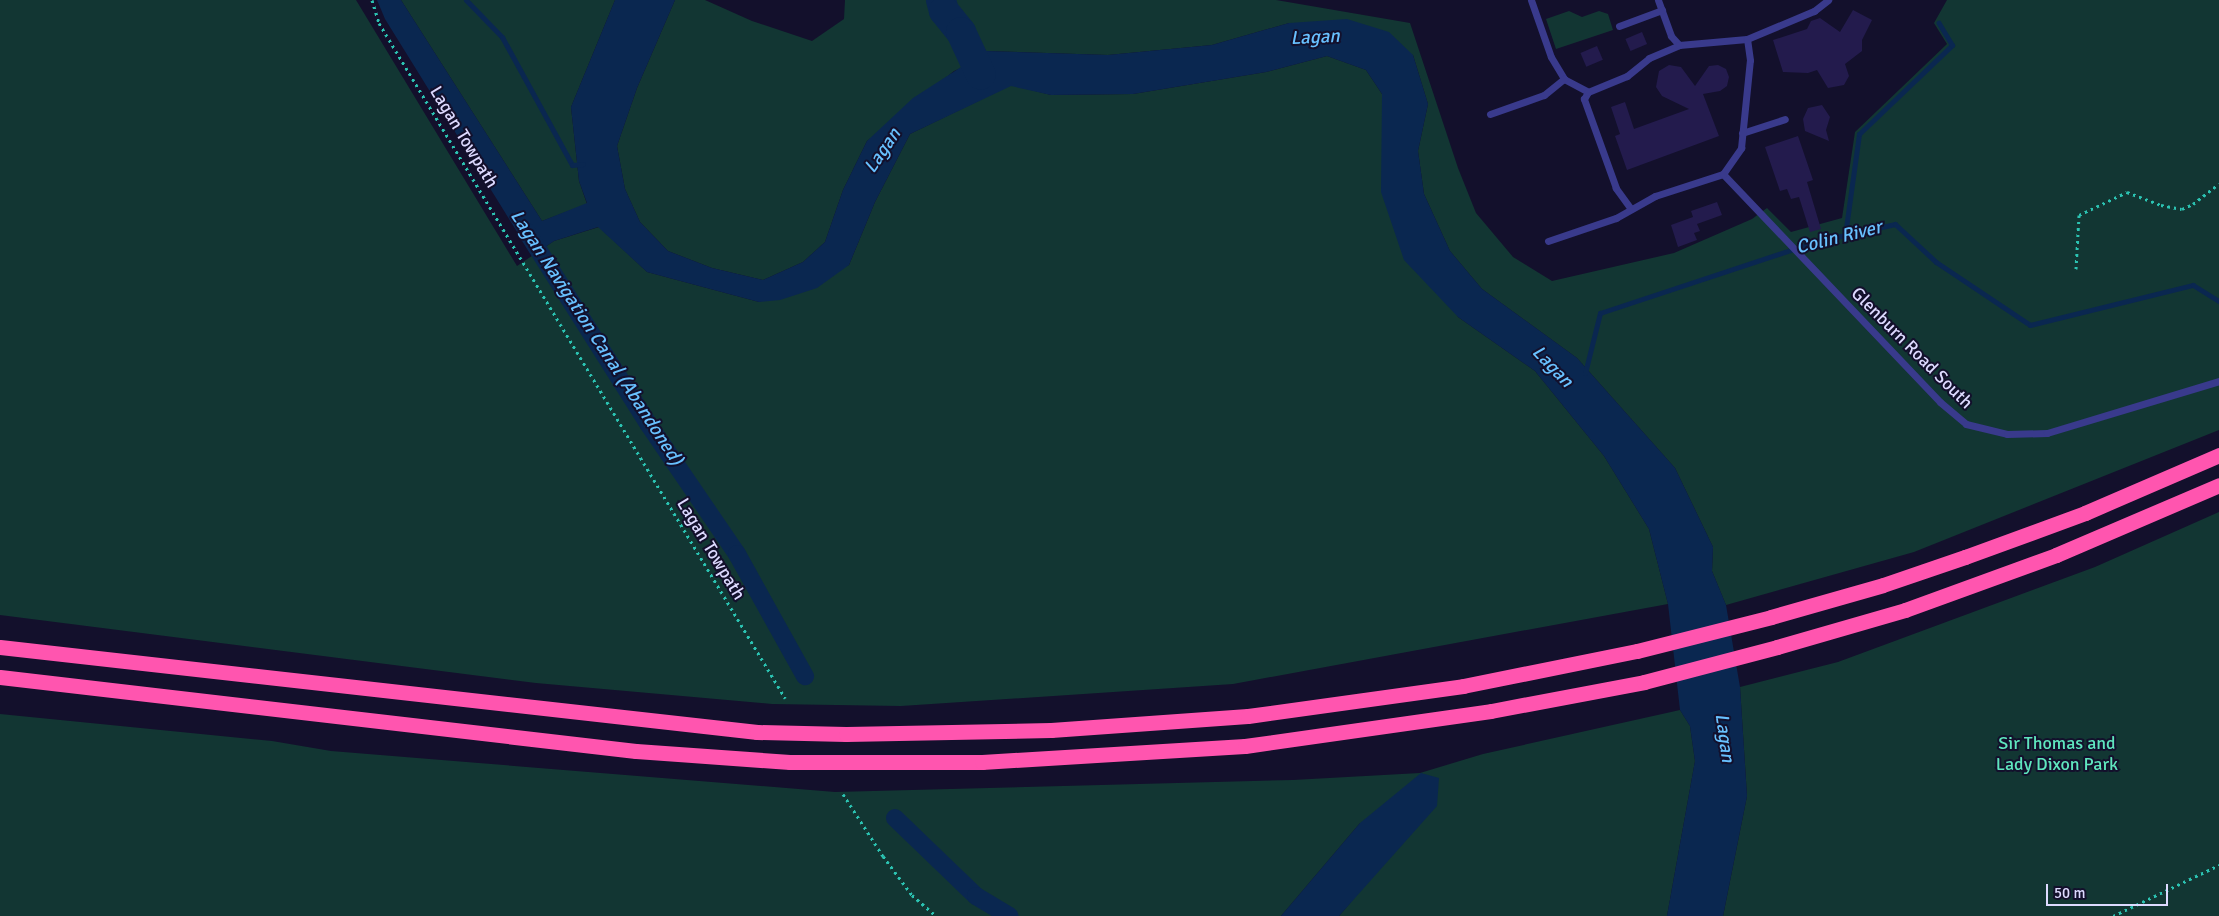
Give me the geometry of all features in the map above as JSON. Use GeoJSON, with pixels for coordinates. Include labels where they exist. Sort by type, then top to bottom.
{"type":"FeatureCollection","features":[{"type":"Feature","properties":{"kind":"highway"},"geometry":{"type":"LineString","coordinates":[[0,647],[660,723],[757,732],[846,734],[1051,730],[1248,716],[1454,688],[1637,651],[1771,617],[1883,585],[1965,557],[2085,513],[2219,456]]}},
{"type":"Feature","properties":{"kind":"highway"},"geometry":{"type":"LineString","coordinates":[[0,677],[636,751],[790,762],[992,762],[1245,746],[1472,714],[1644,682],[1777,647],[1905,610],[2056,555],[2219,485]]}},
{"type":"Feature","properties":{"kind":"lane"},"geometry":{"type":"LineString","coordinates":[[1531,0],[1551,57],[1564,79],[1588,92]]}},
{"type":"Feature","properties":{"kind":"lane"},"geometry":{"type":"LineString","coordinates":[[1658,0],[1671,36],[1679,45]]}},
{"type":"Feature","properties":{"kind":"lane"},"geometry":{"type":"LineString","coordinates":[[1631,209],[1616,188],[1584,99],[1588,92],[1627,76],[1649,58],[1679,45],[1747,39],[1814,11],[1828,0]]}},
{"type":"Feature","properties":{"kind":"lane"},"geometry":{"type":"LineString","coordinates":[[1619,26],[1662,10]]}},
{"type":"Feature","properties":{"kind":"lane"},"geometry":{"type":"LineString","coordinates":[[1548,241],[1631,209],[1655,196],[1723,174],[1741,148],[1750,60],[1747,39]]}},
{"type":"Feature","properties":{"kind":"lane"},"geometry":{"type":"LineString","coordinates":[[1490,114],[1544,95],[1564,79]]}},
{"type":"Feature","properties":{"kind":"lane"},"geometry":{"type":"LineString","coordinates":[[1742,133],[1785,119]]}},
{"type":"Feature","properties":{"kind":"lane","name":"Glenburn Road South"},"geometry":{"type":"LineString","coordinates":[[1723,174],[1940,402],[1966,424],[2007,434],[2047,433],[2219,380]]}},
{"type":"Feature","properties":{"kind":"path","name":"Lagan Towpath"},"geometry":{"type":"LineString","coordinates":[[372,0],[384,31],[785,698]]}},
{"type":"Feature","properties":{"kind":"path"},"geometry":{"type":"LineString","coordinates":[[2076,269],[2079,215],[2127,192],[2161,205],[2182,209],[2193,204],[2219,184]]}},
{"type":"Feature","properties":{"kind":"path"},"geometry":{"type":"LineString","coordinates":[[843,794],[882,856],[912,895],[936,916]]}},
{"type":"Feature","properties":{"kind":"path"},"geometry":{"type":"LineString","coordinates":[[2113,916],[2219,865]]}},
{"type":"Feature","properties":{"kind":"green space"},"geometry":{"type":"Polygon","coordinates":[[[0,0],[356,0],[517,266],[554,241],[599,227],[647,272],[759,302],[849,265],[875,202],[910,134],[1011,85],[1051,95],[1133,94],[1266,72],[1327,56],[1366,70],[1382,94],[1382,133],[1458,317],[1535,371],[1604,456],[1649,529],[1668,604],[1233,684],[901,706],[772,704],[536,683],[0,615],[0,0]]]}},
{"type":"Feature","properties":{"kind":"green space"},"geometry":{"type":"Polygon","coordinates":[[[401,0],[615,0],[571,107],[579,181],[587,204],[542,221],[401,0]]]}},
{"type":"Feature","properties":{"kind":"green space"},"geometry":{"type":"Polygon","coordinates":[[[675,0],[705,0],[752,21],[812,41],[844,19],[845,0],[930,0],[970,64],[954,71],[867,141],[843,190],[825,242],[803,262],[763,280],[712,268],[668,251],[640,222],[625,189],[617,146],[637,88],[675,0]]]}},
{"type":"Feature","properties":{"kind":"green space"},"geometry":{"type":"Polygon","coordinates":[[[954,0],[1276,0],[1410,23],[1458,168],[1476,213],[1513,257],[1552,281],[1674,253],[1752,219],[1767,208],[1791,232],[1842,218],[1855,132],[1947,44],[1934,23],[1947,0],[2219,0],[2219,430],[1914,552],[1726,605],[1712,571],[1713,547],[1675,468],[1577,358],[1482,289],[1450,251],[1424,194],[1418,151],[1428,104],[1413,55],[1289,23],[1212,45],[1108,55],[986,51],[954,0]]]}},
{"type":"Feature","properties":{"kind":"green space"},"geometry":{"type":"Polygon","coordinates":[[[1569,11],[1582,17],[1599,11],[1608,14],[1613,30],[1556,49],[1546,19],[1569,11]]]}},
{"type":"Feature","properties":{"kind":"green space","name":"Sir Thomas and Lady Dixon Park"},"geometry":{"type":"Polygon","coordinates":[[[2219,512],[2219,916],[1723,916],[1747,796],[1740,687],[1838,662],[2095,567],[2219,512]]]}},
{"type":"Feature","properties":{"kind":"green space"},"geometry":{"type":"Polygon","coordinates":[[[1680,710],[1690,726],[1695,761],[1667,916],[1339,916],[1351,902],[1360,823],[1281,916],[0,916],[0,714],[272,741],[331,751],[835,792],[1293,780],[1420,773],[1483,754],[1680,710]]]}},
{"type":"Feature","properties":{"kind":"water","name":"Lagan"},"geometry":{"type":"Polygon","coordinates":[[[377,0],[401,0],[542,221],[587,203],[579,181],[571,107],[615,0],[675,0],[637,88],[617,146],[625,189],[640,222],[668,251],[712,268],[763,280],[803,262],[825,242],[843,190],[867,141],[913,98],[986,51],[1108,55],[1212,45],[1289,23],[1347,19],[1389,32],[1413,55],[1428,104],[1418,151],[1424,194],[1450,251],[1482,289],[1577,358],[1675,468],[1713,547],[1712,571],[1726,605],[1740,687],[1747,796],[1723,916],[1667,916],[1695,761],[1690,726],[1680,710],[1668,604],[1649,529],[1604,456],[1535,371],[1458,317],[1404,260],[1381,192],[1382,94],[1366,70],[1327,56],[1266,72],[1133,94],[1051,95],[1011,86],[910,134],[875,202],[849,265],[817,288],[780,300],[759,302],[647,272],[598,227],[554,241],[532,256],[385,19],[377,0]]]}},
{"type":"Feature","properties":{"kind":"water"},"geometry":{"type":"Polygon","coordinates":[[[1421,773],[1439,778],[1437,806],[1339,916],[1281,916],[1360,823],[1421,773]]]}},
{"type":"Feature","properties":{"kind":"building"},"geometry":{"type":"Polygon","coordinates":[[[1853,10],[1872,20],[1862,40],[1862,51],[1845,64],[1849,76],[1844,85],[1828,88],[1817,70],[1808,73],[1783,72],[1773,40],[1807,29],[1811,21],[1820,18],[1840,32],[1853,10]]]}},
{"type":"Feature","properties":{"kind":"building"},"geometry":{"type":"Polygon","coordinates":[[[1642,32],[1647,44],[1631,51],[1625,39],[1642,32]]]}},
{"type":"Feature","properties":{"kind":"building"},"geometry":{"type":"Polygon","coordinates":[[[1597,46],[1603,60],[1586,67],[1580,53],[1597,46]]]}},
{"type":"Feature","properties":{"kind":"building"},"geometry":{"type":"Polygon","coordinates":[[[1669,65],[1681,67],[1695,86],[1709,66],[1718,65],[1726,69],[1729,77],[1727,86],[1720,91],[1703,94],[1719,136],[1627,170],[1615,136],[1620,134],[1611,107],[1625,102],[1634,129],[1689,109],[1662,96],[1656,87],[1659,71],[1669,65]]]}},
{"type":"Feature","properties":{"kind":"building"},"geometry":{"type":"Polygon","coordinates":[[[1822,105],[1830,117],[1826,130],[1829,141],[1805,131],[1803,119],[1808,108],[1822,105]]]}},
{"type":"Feature","properties":{"kind":"building"},"geometry":{"type":"Polygon","coordinates":[[[1798,136],[1813,180],[1807,182],[1821,229],[1810,232],[1799,197],[1791,199],[1787,189],[1780,191],[1765,147],[1798,136]]]}},
{"type":"Feature","properties":{"kind":"building"},"geometry":{"type":"Polygon","coordinates":[[[1717,202],[1722,215],[1697,224],[1700,231],[1694,233],[1697,240],[1678,247],[1671,225],[1693,217],[1691,211],[1717,202]]]}},
{"type":"Feature","properties":{"kind":"waterway"},"geometry":{"type":"LineString","coordinates":[[466,0],[502,37],[572,165],[583,164]]}},
{"type":"Feature","properties":{"kind":"waterway"},"geometry":{"type":"LineString","coordinates":[[941,0],[944,11],[961,32],[981,75]]}},
{"type":"Feature","properties":{"kind":"waterway"},"geometry":{"type":"LineString","coordinates":[[1845,235],[1859,134],[1952,45],[1939,23]]}},
{"type":"Feature","properties":{"kind":"waterway","name":"Colin River"},"geometry":{"type":"LineString","coordinates":[[1585,373],[1600,313],[1818,241],[1895,224],[1936,262],[2030,325],[2193,285],[2219,301]]}},
{"type":"Feature","properties":{"kind":"waterway","name":"Lagan Navigation Canal (Abandoned)"},"geometry":{"type":"LineString","coordinates":[[527,232],[649,425],[737,554],[805,676]]}},
{"type":"Feature","properties":{"kind":"waterway","name":"Lagan Navigation Canal (Abandoned)"},"geometry":{"type":"LineString","coordinates":[[895,818],[976,896],[1009,916]]}}]}
